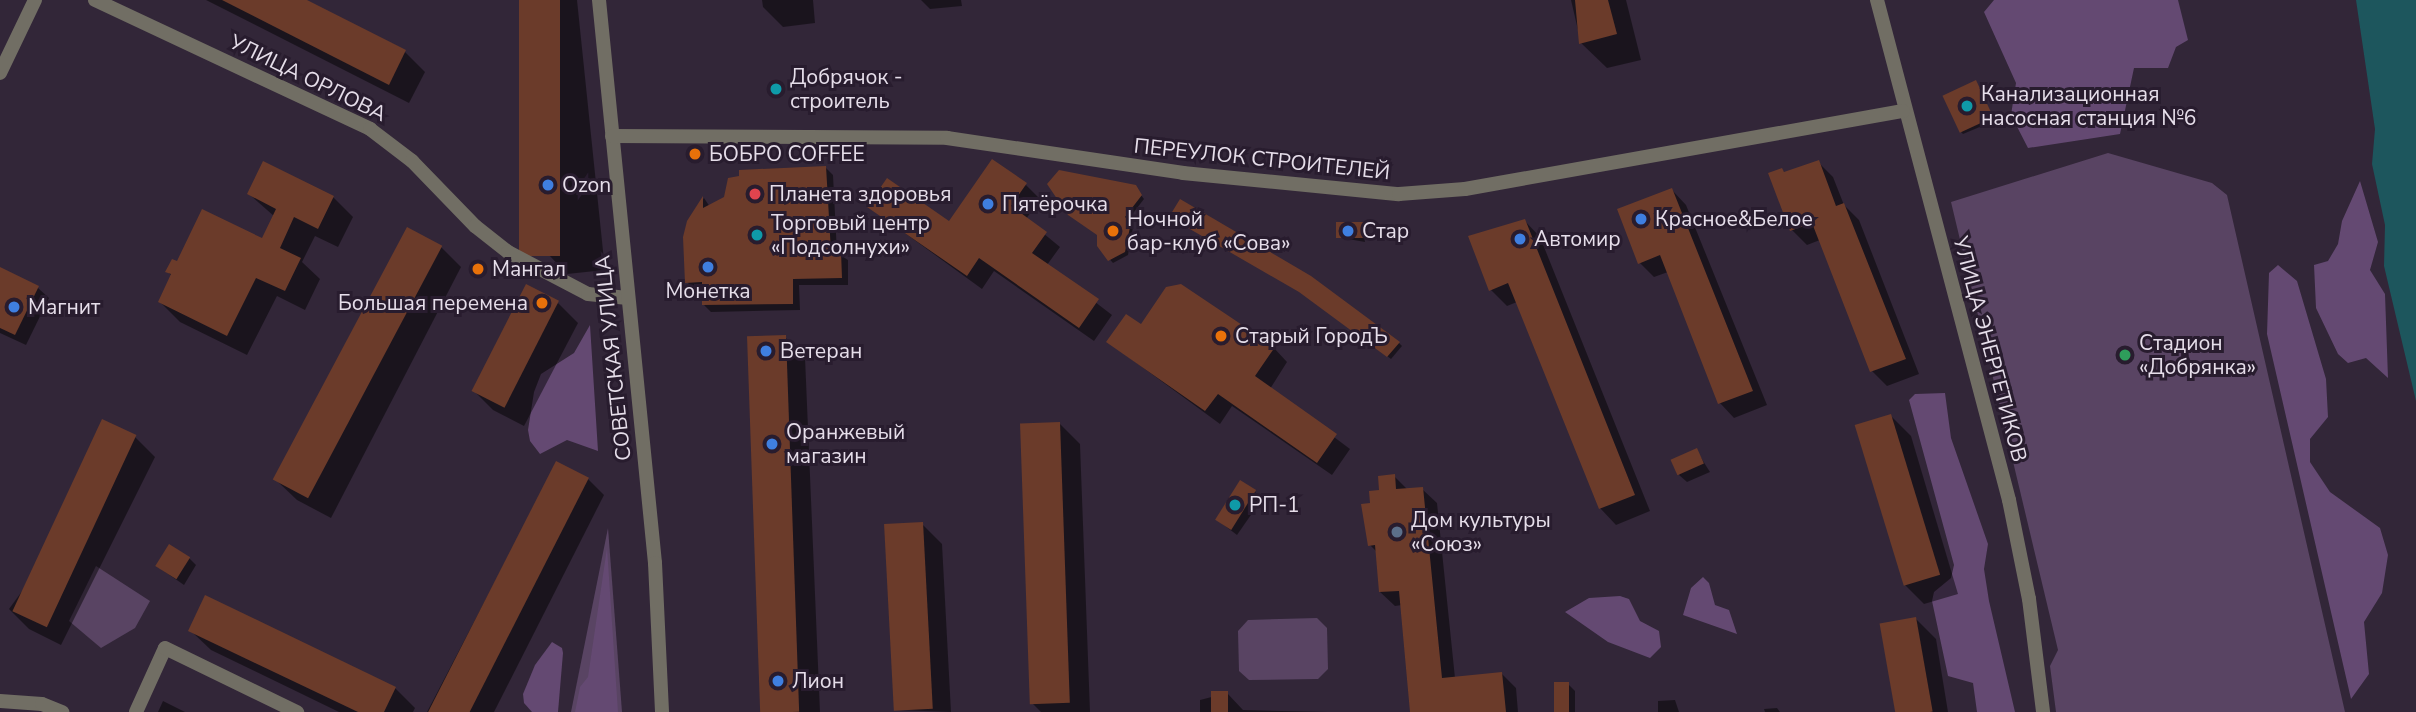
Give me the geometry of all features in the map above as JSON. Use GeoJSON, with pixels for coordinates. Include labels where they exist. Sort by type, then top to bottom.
{"type":"FeatureCollection","features":[{"type":"Feature","properties":{"kind":"street"},"geometry":{"type":"LineString","coordinates":[[0,73],[35,0]]}},
{"type":"Feature","properties":{"kind":"street","name":"УЛИЦА ОРЛОВА"},"geometry":{"type":"LineString","coordinates":[[94,0],[370,129],[412,161],[475,226],[508,252],[588,294],[628,298]]}},
{"type":"Feature","properties":{"kind":"street","name":"СОВЕТСКАЯ УЛИЦА"},"geometry":{"type":"LineString","coordinates":[[599,0],[654,564],[662,712]]}},
{"type":"Feature","properties":{"kind":"street","name":"УЛИЦА ЭНЕРГЕТИКОВ"},"geometry":{"type":"LineString","coordinates":[[1877,0],[1903,111],[2009,500],[2029,599],[2043,712]]}},
{"type":"Feature","properties":{"kind":"street","name":"ПЕРЕУЛОК СТРОИТЕЛЕЙ"},"geometry":{"type":"LineString","coordinates":[[612,136],[947,138],[1183,173],[1399,194],[1465,189],[1903,111]]}},
{"type":"Feature","properties":{"kind":"street"},"geometry":{"type":"LineString","coordinates":[[136,712],[165,649],[297,712]]}},
{"type":"Feature","properties":{"kind":"street"},"geometry":{"type":"LineString","coordinates":[[0,701],[42,704],[62,712]]}},
{"type":"Feature","properties":{"kind":"shaded area"},"geometry":{"type":"Polygon","coordinates":[[[1994,0],[2178,0],[2188,40],[2176,47],[2168,68],[2134,68],[2120,134],[2028,148],[2011,115],[2016,83],[1984,12],[1994,0]]]}},
{"type":"Feature","properties":{"kind":"shaded area"},"geometry":{"type":"Polygon","coordinates":[[[2356,0],[2416,0],[2416,401],[2384,266],[2385,225],[2372,164],[2375,129],[2356,0]]]}},
{"type":"Feature","properties":{"kind":"shaded area","name":"Стадион «Добрянка»"},"geometry":{"type":"Polygon","coordinates":[[[2108,153],[2212,183],[2227,195],[2345,712],[2056,712],[2050,666],[2058,650],[1951,202],[2108,153]]]}},
{"type":"Feature","properties":{"kind":"shaded area"},"geometry":{"type":"Polygon","coordinates":[[[2360,181],[2378,242],[2370,270],[2385,294],[2388,378],[2366,358],[2348,363],[2338,354],[2316,308],[2314,265],[2328,261],[2338,244],[2342,221],[2360,181]]]}},
{"type":"Feature","properties":{"kind":"shaded area"},"geometry":{"type":"Polygon","coordinates":[[[2278,265],[2297,281],[2326,379],[2328,417],[2310,439],[2310,462],[2330,492],[2380,528],[2388,555],[2382,593],[2364,622],[2369,674],[2351,699],[2267,334],[2269,273],[2278,265]]]}},
{"type":"Feature","properties":{"kind":"shaded area"},"geometry":{"type":"Polygon","coordinates":[[[590,325],[598,451],[567,440],[540,454],[530,441],[528,430],[534,392],[541,374],[574,353],[590,325]]]}},
{"type":"Feature","properties":{"kind":"shaded area"},"geometry":{"type":"Polygon","coordinates":[[[1945,393],[1951,438],[1988,544],[1984,569],[1989,601],[2015,712],[1977,712],[1973,683],[1948,676],[1932,601],[1934,592],[1951,578],[1954,565],[1909,400],[1915,394],[1945,393]]]}},
{"type":"Feature","properties":{"kind":"shaded area"},"geometry":{"type":"Polygon","coordinates":[[[608,528],[622,712],[571,712],[608,528]]]}},
{"type":"Feature","properties":{"kind":"shaded area"},"geometry":{"type":"Polygon","coordinates":[[[607,548],[618,712],[575,712],[580,687],[588,677],[607,548]]]}},
{"type":"Feature","properties":{"kind":"shaded area"},"geometry":{"type":"Polygon","coordinates":[[[96,566],[150,601],[135,628],[101,648],[69,621],[96,566]]]}},
{"type":"Feature","properties":{"kind":"shaded area"},"geometry":{"type":"Polygon","coordinates":[[[1703,577],[1709,583],[1715,605],[1729,610],[1737,634],[1683,615],[1691,588],[1703,577]]]}},
{"type":"Feature","properties":{"kind":"shaded area"},"geometry":{"type":"Polygon","coordinates":[[[1620,596],[1629,599],[1640,621],[1659,631],[1661,647],[1650,658],[1608,642],[1565,612],[1589,598],[1620,596]]]}},
{"type":"Feature","properties":{"kind":"shaded area"},"geometry":{"type":"Polygon","coordinates":[[[1317,618],[1327,628],[1328,669],[1318,679],[1249,680],[1239,671],[1238,631],[1248,620],[1317,618]]]}},
{"type":"Feature","properties":{"kind":"shaded area"},"geometry":{"type":"Polygon","coordinates":[[[552,642],[562,648],[563,653],[558,712],[532,712],[524,703],[523,694],[535,665],[552,642]]]}},
{"type":"Feature","properties":{"kind":"building"},"geometry":{"type":"Polygon","coordinates":[[[222,0],[307,0],[406,50],[389,85],[222,0]]]}},
{"type":"Feature","properties":{"kind":"building"},"geometry":{"type":"Polygon","coordinates":[[[519,0],[560,0],[560,256],[519,256],[519,0]]]}},
{"type":"Feature","properties":{"kind":"building"},"geometry":{"type":"Polygon","coordinates":[[[1575,0],[1608,0],[1617,34],[1579,44],[1575,0]]]}},
{"type":"Feature","properties":{"kind":"building","name":"Канализационная насосная станция №6"},"geometry":{"type":"Polygon","coordinates":[[[1976,80],[1993,117],[1960,133],[1942,96],[1976,80]]]}},
{"type":"Feature","properties":{"kind":"building"},"geometry":{"type":"Polygon","coordinates":[[[992,159],[1027,183],[1011,206],[1047,232],[1032,253],[1099,299],[1079,328],[979,258],[967,276],[867,207],[887,178],[949,221],[992,159]]]}},
{"type":"Feature","properties":{"kind":"building"},"geometry":{"type":"Polygon","coordinates":[[[1819,160],[1836,206],[1844,203],[1906,359],[1870,372],[1812,223],[1790,231],[1768,173],[1782,168],[1784,172],[1819,160]]]}},
{"type":"Feature","properties":{"kind":"building"},"geometry":{"type":"Polygon","coordinates":[[[263,161],[334,196],[318,229],[294,217],[280,248],[301,258],[285,291],[256,278],[227,336],[158,302],[171,274],[165,272],[172,259],[177,261],[202,209],[262,238],[276,209],[247,194],[263,161]]]}},
{"type":"Feature","properties":{"kind":"building","name":"Торговый центр «Подсолнухи»"},"geometry":{"type":"Polygon","coordinates":[[[826,166],[831,252],[841,251],[842,278],[793,279],[793,304],[702,305],[702,282],[685,283],[683,237],[687,221],[703,196],[703,208],[724,197],[728,178],[739,176],[739,170],[826,166]]]}},
{"type":"Feature","properties":{"kind":"building"},"geometry":{"type":"Polygon","coordinates":[[[1059,170],[1136,185],[1142,195],[1125,217],[1131,222],[1125,252],[1108,261],[1097,246],[1097,235],[1068,215],[1047,184],[1059,170]]]}},
{"type":"Feature","properties":{"kind":"building"},"geometry":{"type":"Polygon","coordinates":[[[1672,188],[1753,391],[1718,404],[1660,255],[1638,264],[1617,209],[1672,188]]]}},
{"type":"Feature","properties":{"kind":"building"},"geometry":{"type":"Polygon","coordinates":[[[1180,199],[1311,276],[1400,342],[1387,357],[1299,292],[1169,217],[1180,199]]]}},
{"type":"Feature","properties":{"kind":"building"},"geometry":{"type":"Polygon","coordinates":[[[1525,219],[1635,495],[1599,509],[1508,283],[1489,291],[1468,236],[1525,219]]]}},
{"type":"Feature","properties":{"kind":"building"},"geometry":{"type":"Polygon","coordinates":[[[1336,222],[1363,222],[1363,238],[1336,238],[1336,222]]]}},
{"type":"Feature","properties":{"kind":"building"},"geometry":{"type":"Polygon","coordinates":[[[407,227],[442,246],[308,498],[273,480],[407,227]]]}},
{"type":"Feature","properties":{"kind":"building","name":"Магнит"},"geometry":{"type":"Polygon","coordinates":[[[0,267],[39,286],[15,335],[0,328],[0,267]]]}},
{"type":"Feature","properties":{"kind":"building"},"geometry":{"type":"Polygon","coordinates":[[[526,284],[559,301],[504,408],[472,391],[526,284]]]}},
{"type":"Feature","properties":{"kind":"building"},"geometry":{"type":"Polygon","coordinates":[[[1181,284],[1275,347],[1255,376],[1337,434],[1317,463],[1218,394],[1205,411],[1106,342],[1126,314],[1141,324],[1166,287],[1181,284]]]}},
{"type":"Feature","properties":{"kind":"building"},"geometry":{"type":"Polygon","coordinates":[[[786,335],[799,712],[760,712],[747,336],[786,335]]]}},
{"type":"Feature","properties":{"kind":"building"},"geometry":{"type":"Polygon","coordinates":[[[1891,414],[1940,575],[1904,586],[1855,425],[1891,414]]]}},
{"type":"Feature","properties":{"kind":"building"},"geometry":{"type":"Polygon","coordinates":[[[102,419],[136,435],[47,627],[12,611],[102,419]]]}},
{"type":"Feature","properties":{"kind":"building"},"geometry":{"type":"Polygon","coordinates":[[[1060,422],[1070,703],[1030,704],[1020,423],[1060,422]]]}},
{"type":"Feature","properties":{"kind":"building"},"geometry":{"type":"Polygon","coordinates":[[[1697,448],[1704,464],[1677,475],[1671,460],[1697,448]]]}},
{"type":"Feature","properties":{"kind":"building"},"geometry":{"type":"Polygon","coordinates":[[[556,461],[589,478],[470,712],[428,712],[556,461]]]}},
{"type":"Feature","properties":{"kind":"building"},"geometry":{"type":"Polygon","coordinates":[[[1395,474],[1396,489],[1423,487],[1442,678],[1502,672],[1506,712],[1410,712],[1399,591],[1379,592],[1375,545],[1368,546],[1361,504],[1370,503],[1369,491],[1379,490],[1378,476],[1395,474]]]}},
{"type":"Feature","properties":{"kind":"building","name":"РП-1"},"geometry":{"type":"Polygon","coordinates":[[[1240,480],[1256,490],[1231,530],[1215,520],[1240,480]]]}},
{"type":"Feature","properties":{"kind":"building"},"geometry":{"type":"Polygon","coordinates":[[[923,522],[933,709],[894,711],[884,524],[923,522]]]}},
{"type":"Feature","properties":{"kind":"building"},"geometry":{"type":"Polygon","coordinates":[[[169,544],[190,557],[176,579],[155,566],[169,544]]]}},
{"type":"Feature","properties":{"kind":"building"},"geometry":{"type":"Polygon","coordinates":[[[205,595],[396,687],[384,712],[358,712],[188,631],[205,595]]]}},
{"type":"Feature","properties":{"kind":"building"},"geometry":{"type":"Polygon","coordinates":[[[1916,617],[1933,712],[1895,712],[1880,623],[1916,617]]]}},
{"type":"Feature","properties":{"kind":"building"},"geometry":{"type":"Polygon","coordinates":[[[1554,682],[1569,682],[1569,712],[1554,712],[1554,682]]]}},
{"type":"Feature","properties":{"kind":"building"},"geometry":{"type":"Polygon","coordinates":[[[1211,691],[1228,691],[1228,712],[1211,712],[1211,691]]]}},
{"type":"Feature","properties":{"kind":"place","name":"Добрячок - строитель"},"geometry":{"type":"Point","coordinates":[776,89]}},
{"type":"Feature","properties":{"kind":"place","name":"Канализационная насосная станция №6"},"geometry":{"type":"Point","coordinates":[1967,106]}},
{"type":"Feature","properties":{"kind":"place","name":"БОБРО COFFEE"},"geometry":{"type":"Point","coordinates":[695,154]}},
{"type":"Feature","properties":{"kind":"place","name":"Ozon"},"geometry":{"type":"Point","coordinates":[548,185]}},
{"type":"Feature","properties":{"kind":"place","name":"Планета здоровья"},"geometry":{"type":"Point","coordinates":[755,194]}},
{"type":"Feature","properties":{"kind":"place","name":"Пятёрочка"},"geometry":{"type":"Point","coordinates":[988,204]}},
{"type":"Feature","properties":{"kind":"place","name":"Красное&Белое"},"geometry":{"type":"Point","coordinates":[1641,219]}},
{"type":"Feature","properties":{"kind":"place","name":"Ночной бар-клуб «Сова»"},"geometry":{"type":"Point","coordinates":[1113,231]}},
{"type":"Feature","properties":{"kind":"place","name":"Стар"},"geometry":{"type":"Point","coordinates":[1348,231]}},
{"type":"Feature","properties":{"kind":"place","name":"Торговый центр «Подсолнухи»"},"geometry":{"type":"Point","coordinates":[757,235]}},
{"type":"Feature","properties":{"kind":"place","name":"Автомир"},"geometry":{"type":"Point","coordinates":[1520,239]}},
{"type":"Feature","properties":{"kind":"place","name":"Монетка"},"geometry":{"type":"Point","coordinates":[708,267]}},
{"type":"Feature","properties":{"kind":"place","name":"Мангал"},"geometry":{"type":"Point","coordinates":[478,269]}},
{"type":"Feature","properties":{"kind":"place","name":"Большая перемена"},"geometry":{"type":"Point","coordinates":[542,303]}},
{"type":"Feature","properties":{"kind":"place","name":"Магнит"},"geometry":{"type":"Point","coordinates":[14,307]}},
{"type":"Feature","properties":{"kind":"place","name":"Старый ГородЪ"},"geometry":{"type":"Point","coordinates":[1221,336]}},
{"type":"Feature","properties":{"kind":"place","name":"Ветеран"},"geometry":{"type":"Point","coordinates":[766,351]}},
{"type":"Feature","properties":{"kind":"place","name":"Стадион «Добрянка»"},"geometry":{"type":"Point","coordinates":[2125,355]}},
{"type":"Feature","properties":{"kind":"place","name":"Оранжевый магазин"},"geometry":{"type":"Point","coordinates":[772,444]}},
{"type":"Feature","properties":{"kind":"place","name":"РП-1"},"geometry":{"type":"Point","coordinates":[1235,505]}},
{"type":"Feature","properties":{"kind":"place","name":"Дом культуры «Союз»"},"geometry":{"type":"Point","coordinates":[1397,532]}},
{"type":"Feature","properties":{"kind":"place","name":"Лион"},"geometry":{"type":"Point","coordinates":[778,681]}}]}
